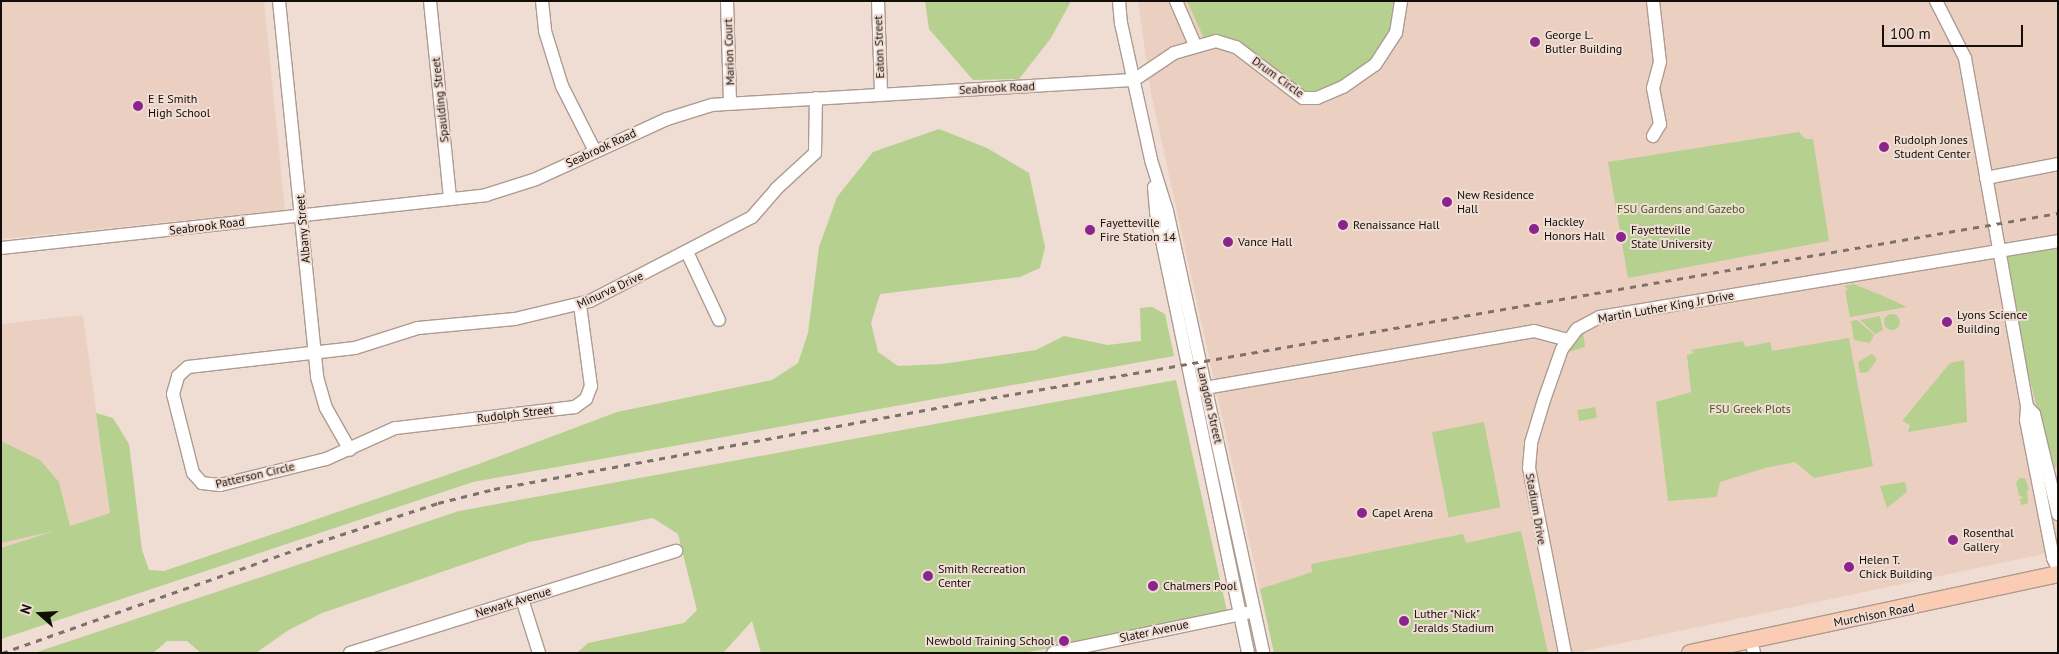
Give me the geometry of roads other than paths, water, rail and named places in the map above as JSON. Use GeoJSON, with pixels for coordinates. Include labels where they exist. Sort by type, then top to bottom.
{"type":"FeatureCollection","features":[{"type":"Feature","properties":{"kind":"main road","name":"Murchison Road"},"geometry":{"type":"LineString","coordinates":[[1690,653],[1753,646],[2058,574]]}},
{"type":"Feature","properties":{"kind":"street","name":"Albany Street"},"geometry":{"type":"LineString","coordinates":[[279,1],[302,215],[314,354],[326,408],[350,450]]}},
{"type":"Feature","properties":{"kind":"street","name":"Spaulding Street"},"geometry":{"type":"LineString","coordinates":[[430,1],[450,199]]}},
{"type":"Feature","properties":{"kind":"street"},"geometry":{"type":"LineString","coordinates":[[542,1],[545,31],[562,86],[595,151]]}},
{"type":"Feature","properties":{"kind":"street","name":"Marion Court"},"geometry":{"type":"LineString","coordinates":[[727,1],[730,102]]}},
{"type":"Feature","properties":{"kind":"street","name":"Eaton Street"},"geometry":{"type":"LineString","coordinates":[[878,1],[880,93]]}},
{"type":"Feature","properties":{"kind":"street","name":"Langdon Street"},"geometry":{"type":"LineString","coordinates":[[1119,1],[1151,160],[1156,212],[1263,653]]}},
{"type":"Feature","properties":{"kind":"street"},"geometry":{"type":"LineString","coordinates":[[1134,80],[1163,59],[1195,45],[1176,1]]}},
{"type":"Feature","properties":{"kind":"street","name":"Drum Circle"},"geometry":{"type":"LineString","coordinates":[[1195,45],[1216,41],[1236,47],[1303,98],[1316,98],[1343,87],[1375,65],[1396,33],[1401,1]]}},
{"type":"Feature","properties":{"kind":"street"},"geometry":{"type":"LineString","coordinates":[[1653,1],[1660,62],[1653,88],[1660,124],[1653,136]]}},
{"type":"Feature","properties":{"kind":"street"},"geometry":{"type":"LineString","coordinates":[[1936,1],[1944,12],[1965,58],[2027,407],[2034,414],[2058,514]]}},
{"type":"Feature","properties":{"kind":"street","name":"Seabrook Road"},"geometry":{"type":"LineString","coordinates":[[1,248],[450,199],[511,188],[672,116],[730,102],[1134,80]]}},
{"type":"Feature","properties":{"kind":"street","name":"Minurva Drive"},"geometry":{"type":"LineString","coordinates":[[314,354],[374,343],[418,328],[515,319],[580,305],[687,252],[752,217],[776,189],[812,159],[818,140],[816,98]]}},
{"type":"Feature","properties":{"kind":"street"},"geometry":{"type":"LineString","coordinates":[[1986,178],[2058,164]]}},
{"type":"Feature","properties":{"kind":"street","name":"Martin Luther King Jr Drive"},"geometry":{"type":"LineString","coordinates":[[1568,340],[1584,324],[1600,317],[2058,241]]}},
{"type":"Feature","properties":{"kind":"street"},"geometry":{"type":"LineString","coordinates":[[687,252],[719,320]]}},
{"type":"Feature","properties":{"kind":"street","name":"Rudolph Street"},"geometry":{"type":"LineString","coordinates":[[350,450],[402,427],[581,403],[591,386],[580,305]]}},
{"type":"Feature","properties":{"kind":"street"},"geometry":{"type":"LineString","coordinates":[[1200,389],[1534,331],[1568,340]]}},
{"type":"Feature","properties":{"kind":"street","name":"Stadium Drive"},"geometry":{"type":"LineString","coordinates":[[1565,653],[1529,468],[1534,432],[1568,340]]}},
{"type":"Feature","properties":{"kind":"street","name":"Patterson Circle"},"geometry":{"type":"LineString","coordinates":[[314,354],[194,365],[183,371],[175,381],[173,394],[190,468],[202,483],[220,485],[350,450]]}},
{"type":"Feature","properties":{"kind":"street","name":"Langdon Street"},"geometry":{"type":"LineString","coordinates":[[1200,389],[1248,653]]}},
{"type":"Feature","properties":{"kind":"street"},"geometry":{"type":"LineString","coordinates":[[2048,470],[2053,558],[2058,568]]}},
{"type":"Feature","properties":{"kind":"street","name":"Newark Avenue"},"geometry":{"type":"LineString","coordinates":[[350,653],[676,551]]}},
{"type":"Feature","properties":{"kind":"street"},"geometry":{"type":"LineString","coordinates":[[522,599],[539,653]]}},
{"type":"Feature","properties":{"kind":"street","name":"Slater Avenue"},"geometry":{"type":"LineString","coordinates":[[1053,653],[1254,612]]}},
{"type":"Feature","properties":{"kind":"railway"},"geometry":{"type":"LineString","coordinates":[[2,653],[306,546],[438,503],[494,489],[956,404],[2058,213]]}},
{"type":"Feature","properties":{"kind":"place","name":"George L. Butler Building"},"geometry":{"type":"Point","coordinates":[1535,42]}},
{"type":"Feature","properties":{"kind":"place","name":"E E Smith High School"},"geometry":{"type":"Point","coordinates":[138,106]}},
{"type":"Feature","properties":{"kind":"place","name":"Rudolph Jones Student Center"},"geometry":{"type":"Point","coordinates":[1884,147]}},
{"type":"Feature","properties":{"kind":"place","name":"New Residence Hall"},"geometry":{"type":"Point","coordinates":[1447,202]}},
{"type":"Feature","properties":{"kind":"place","name":"Renaissance Hall"},"geometry":{"type":"Point","coordinates":[1343,225]}},
{"type":"Feature","properties":{"kind":"place","name":"Hackley Honors Hall"},"geometry":{"type":"Point","coordinates":[1534,229]}},
{"type":"Feature","properties":{"kind":"place","name":"Fayetteville Fire Station 14"},"geometry":{"type":"Point","coordinates":[1090,230]}},
{"type":"Feature","properties":{"kind":"place","name":"Fayetteville State University"},"geometry":{"type":"Point","coordinates":[1621,237]}},
{"type":"Feature","properties":{"kind":"place","name":"Vance Hall"},"geometry":{"type":"Point","coordinates":[1228,242]}},
{"type":"Feature","properties":{"kind":"place","name":"Lyons Science Building"},"geometry":{"type":"Point","coordinates":[1947,322]}},
{"type":"Feature","properties":{"kind":"place","name":"Capel Arena"},"geometry":{"type":"Point","coordinates":[1362,513]}},
{"type":"Feature","properties":{"kind":"place","name":"Rosenthal Gallery"},"geometry":{"type":"Point","coordinates":[1953,540]}},
{"type":"Feature","properties":{"kind":"place","name":"Helen T. Chick Building"},"geometry":{"type":"Point","coordinates":[1849,567]}},
{"type":"Feature","properties":{"kind":"place","name":"Smith Recreation Center"},"geometry":{"type":"Point","coordinates":[928,576]}},
{"type":"Feature","properties":{"kind":"place","name":"Chalmers Pool"},"geometry":{"type":"Point","coordinates":[1153,586]}},
{"type":"Feature","properties":{"kind":"place","name":"Luther \"Nick\" Jeralds Stadium"},"geometry":{"type":"Point","coordinates":[1404,621]}},
{"type":"Feature","properties":{"kind":"place","name":"Newbold Training School"},"geometry":{"type":"Point","coordinates":[1064,641]}},
{"type":"Feature","properties":{"kind":"park label","name":"FSU Gardens and Gazebo"},"geometry":{"type":"Point","coordinates":[1681,209]}},
{"type":"Feature","properties":{"kind":"park label","name":"FSU Greek Plots"},"geometry":{"type":"Point","coordinates":[1750,409]}}]}
